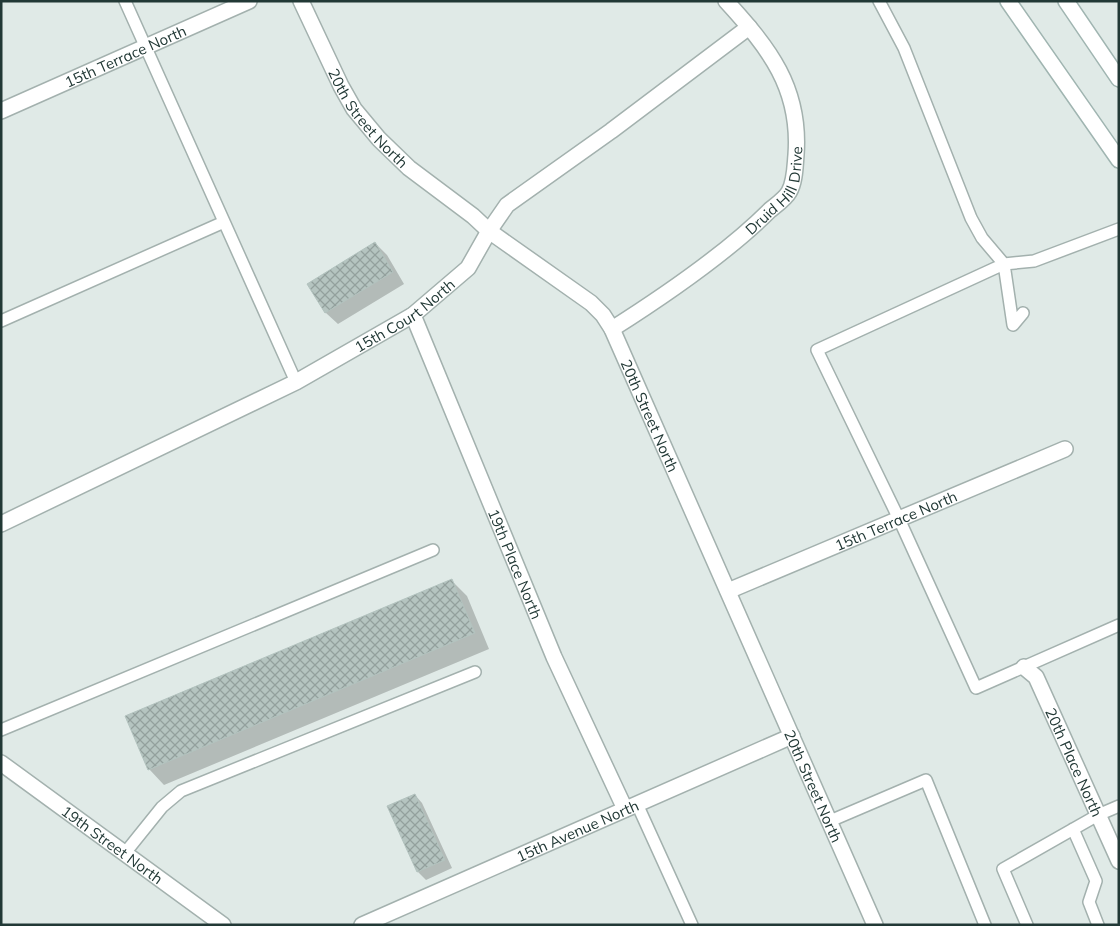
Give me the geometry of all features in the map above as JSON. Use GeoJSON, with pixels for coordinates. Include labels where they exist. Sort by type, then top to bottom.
{"type":"FeatureCollection","features":[{"type":"Feature","properties":{"kind":"street","name":"15th Terrace North"},"geometry":{"type":"LineString","coordinates":[[1,111],[249,1]]}},
{"type":"Feature","properties":{"kind":"street","name":"20th Street North"},"geometry":{"type":"LineString","coordinates":[[301,1],[341,86],[366,124],[409,168],[473,216],[489,231],[591,304],[603,315],[612,329],[875,925]]}},
{"type":"Feature","properties":{"kind":"street","name":"Druid Hill Drive"},"geometry":{"type":"LineString","coordinates":[[612,329],[640,311],[750,230],[790,192],[795,170],[798,134],[794,104],[781,72],[750,27],[726,1]]}},
{"type":"Feature","properties":{"kind":"street"},"geometry":{"type":"LineString","coordinates":[[1008,1],[1119,160]]}},
{"type":"Feature","properties":{"kind":"street"},"geometry":{"type":"LineString","coordinates":[[1066,1],[1119,79]]}},
{"type":"Feature","properties":{"kind":"street","name":"15th Court North"},"geometry":{"type":"LineString","coordinates":[[1,524],[296,382],[413,315],[468,268],[489,231],[507,206],[750,27]]}},
{"type":"Feature","properties":{"kind":"street","name":"19th Place North"},"geometry":{"type":"LineString","coordinates":[[413,315],[554,657],[631,806]]}},
{"type":"Feature","properties":{"kind":"street","name":"15th Terrace North"},"geometry":{"type":"LineString","coordinates":[[728,591],[1065,449]]}},
{"type":"Feature","properties":{"kind":"street","name":"20th Place North"},"geometry":{"type":"LineString","coordinates":[[1024,667],[1036,677],[1119,862]]}},
{"type":"Feature","properties":{"kind":"street","name":"15th Avenue North"},"geometry":{"type":"LineString","coordinates":[[362,925],[792,736]]}},
{"type":"Feature","properties":{"kind":"street","name":"19th Street North"},"geometry":{"type":"LineString","coordinates":[[1,763],[223,925]]}},
{"type":"Feature","properties":{"kind":"lane"},"geometry":{"type":"LineString","coordinates":[[125,1],[296,382]]}},
{"type":"Feature","properties":{"kind":"lane"},"geometry":{"type":"LineString","coordinates":[[879,1],[904,48],[971,218],[982,238],[1004,264],[1013,326],[1023,314]]}},
{"type":"Feature","properties":{"kind":"lane"},"geometry":{"type":"LineString","coordinates":[[1,321],[224,222]]}},
{"type":"Feature","properties":{"kind":"lane"},"geometry":{"type":"LineString","coordinates":[[1119,229],[1034,262],[1004,264],[817,350],[899,519],[976,688],[1119,625]]}},
{"type":"Feature","properties":{"kind":"lane"},"geometry":{"type":"LineString","coordinates":[[1,730],[432,550]]}},
{"type":"Feature","properties":{"kind":"lane"},"geometry":{"type":"LineString","coordinates":[[126,853],[162,807],[181,791],[475,672]]}},
{"type":"Feature","properties":{"kind":"lane"},"geometry":{"type":"LineString","coordinates":[[830,821],[926,780],[985,925]]}},
{"type":"Feature","properties":{"kind":"lane"},"geometry":{"type":"LineString","coordinates":[[631,806],[692,925]]}},
{"type":"Feature","properties":{"kind":"lane"},"geometry":{"type":"LineString","coordinates":[[1027,925],[1003,869],[1098,815],[1119,806]]}},
{"type":"Feature","properties":{"kind":"lane"},"geometry":{"type":"LineString","coordinates":[[1074,829],[1096,881],[1089,902],[1098,925]]}},
{"type":"Feature","properties":{"kind":"building"},"geometry":{"type":"Polygon","coordinates":[[[375,242],[393,272],[325,313],[307,284],[375,242]]]}},
{"type":"Feature","properties":{"kind":"building"},"geometry":{"type":"Polygon","coordinates":[[[452,579],[475,633],[148,770],[125,716],[452,579]]]}},
{"type":"Feature","properties":{"kind":"building"},"geometry":{"type":"Polygon","coordinates":[[[415,794],[445,860],[417,872],[387,806],[415,794]]]}}]}
